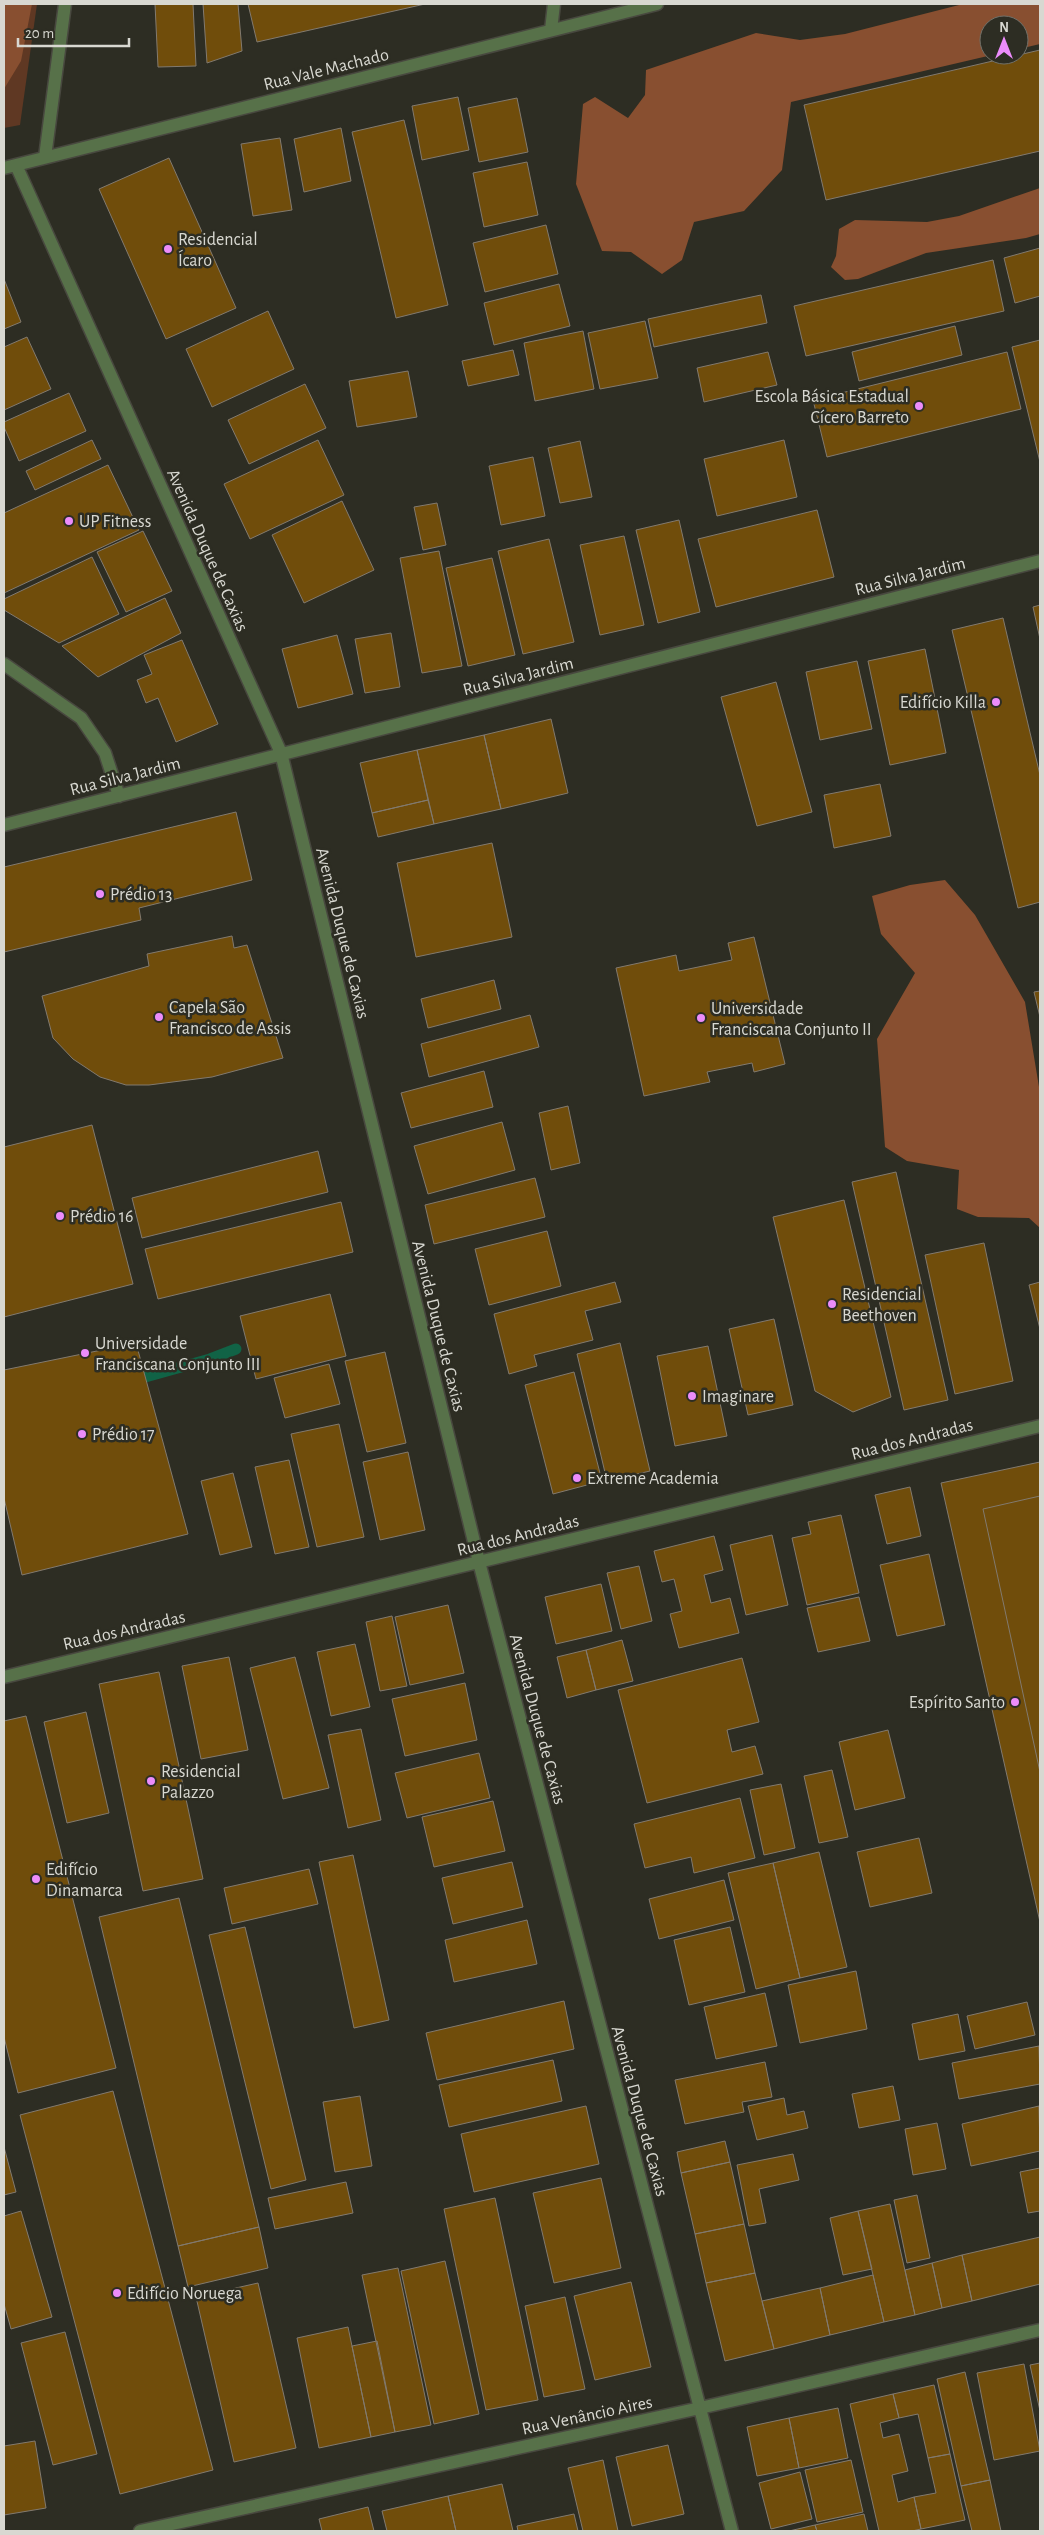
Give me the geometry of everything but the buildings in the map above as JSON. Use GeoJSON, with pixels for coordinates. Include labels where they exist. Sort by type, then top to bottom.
{"type":"FeatureCollection","features":[{"type":"Feature","properties":{"kind":"street"},"geometry":{"type":"LineString","coordinates":[[45,157],[65,4]]}},
{"type":"Feature","properties":{"kind":"street"},"geometry":{"type":"LineString","coordinates":[[551,30],[554,4]]}},
{"type":"Feature","properties":{"kind":"street","name":"Rua Vale Machado"},"geometry":{"type":"LineString","coordinates":[[10,166],[657,4]]}},
{"type":"Feature","properties":{"kind":"street","name":"Avenida Duque de Caxias"},"geometry":{"type":"LineString","coordinates":[[10,166],[281,753],[479,1562],[732,2531]]}},
{"type":"Feature","properties":{"kind":"street","name":"Rua Silva Jardim"},"geometry":{"type":"LineString","coordinates":[[4,825],[1040,561]]}},
{"type":"Feature","properties":{"kind":"street"},"geometry":{"type":"LineString","coordinates":[[4,664],[81,718],[105,753],[119,796]]}},
{"type":"Feature","properties":{"kind":"street","name":"Rua dos Andradas"},"geometry":{"type":"LineString","coordinates":[[4,1677],[1040,1426]]}},
{"type":"Feature","properties":{"kind":"street","name":"Rua Venâncio Aires"},"geometry":{"type":"LineString","coordinates":[[140,2531],[700,2408],[1040,2330]]}},
{"type":"Feature","properties":{"kind":"shaded area"},"geometry":{"type":"Polygon","coordinates":[[[4,4],[37,4],[20,125],[4,128],[4,4]]]}},
{"type":"Feature","properties":{"kind":"shaded area"},"geometry":{"type":"Polygon","coordinates":[[[4,4],[32,4],[21,61],[4,89],[4,4]]]}},
{"type":"Feature","properties":{"kind":"shaded area"},"geometry":{"type":"Polygon","coordinates":[[[963,4],[1040,4],[1040,44],[1029,47],[1029,15],[979,15],[979,58],[791,102],[782,170],[744,211],[694,222],[682,260],[662,274],[631,252],[602,251],[576,184],[583,104],[595,97],[628,118],[645,95],[646,70],[756,33],[800,40],[845,34],[963,4]]]}},
{"type":"Feature","properties":{"kind":"shaded area"},"geometry":{"type":"Polygon","coordinates":[[[1040,188],[1040,234],[1026,238],[926,253],[858,279],[845,280],[831,267],[836,256],[839,229],[855,220],[927,222],[959,216],[1040,188]]]}},
{"type":"Feature","properties":{"kind":"shaded area"},"geometry":{"type":"Polygon","coordinates":[[[945,880],[975,915],[1025,1002],[1040,1093],[1040,1228],[1029,1218],[978,1217],[957,1209],[959,1170],[907,1161],[885,1147],[877,1039],[915,973],[881,934],[872,896],[910,885],[945,880]]]}},
{"type":"Feature","properties":{"kind":"waterway"},"geometry":{"type":"LineString","coordinates":[[131,1381],[210,1359],[236,1349]]}},
{"type":"Feature","properties":{"kind":"place","name":"Residencial Ícaro"},"geometry":{"type":"Point","coordinates":[168,249]}},
{"type":"Feature","properties":{"kind":"place","name":"Escola Básica Estadual Cícero Barreto"},"geometry":{"type":"Point","coordinates":[919,406]}},
{"type":"Feature","properties":{"kind":"place","name":"UP Fitness"},"geometry":{"type":"Point","coordinates":[69,521]}},
{"type":"Feature","properties":{"kind":"place","name":"Edifício Killa"},"geometry":{"type":"Point","coordinates":[996,702]}},
{"type":"Feature","properties":{"kind":"place","name":"Prédio 13"},"geometry":{"type":"Point","coordinates":[100,894]}},
{"type":"Feature","properties":{"kind":"place","name":"Capela São Francisco de Assis"},"geometry":{"type":"Point","coordinates":[159,1017]}},
{"type":"Feature","properties":{"kind":"place","name":"Universidade Franciscana Conjunto II"},"geometry":{"type":"Point","coordinates":[701,1018]}},
{"type":"Feature","properties":{"kind":"place","name":"Prédio 16"},"geometry":{"type":"Point","coordinates":[60,1216]}},
{"type":"Feature","properties":{"kind":"place","name":"Residencial Beethoven"},"geometry":{"type":"Point","coordinates":[832,1304]}},
{"type":"Feature","properties":{"kind":"place","name":"Universidade Franciscana Conjunto III"},"geometry":{"type":"Point","coordinates":[85,1353]}},
{"type":"Feature","properties":{"kind":"place","name":"Imaginare"},"geometry":{"type":"Point","coordinates":[692,1396]}},
{"type":"Feature","properties":{"kind":"place","name":"Prédio 17"},"geometry":{"type":"Point","coordinates":[82,1434]}},
{"type":"Feature","properties":{"kind":"place","name":"Extreme Academia"},"geometry":{"type":"Point","coordinates":[577,1478]}},
{"type":"Feature","properties":{"kind":"place","name":"Espírito Santo"},"geometry":{"type":"Point","coordinates":[1015,1702]}},
{"type":"Feature","properties":{"kind":"place","name":"Residencial Palazzo"},"geometry":{"type":"Point","coordinates":[151,1781]}},
{"type":"Feature","properties":{"kind":"place","name":"Edifício Dinamarca"},"geometry":{"type":"Point","coordinates":[36,1879]}},
{"type":"Feature","properties":{"kind":"place","name":"Edifício Noruega"},"geometry":{"type":"Point","coordinates":[117,2293]}}]}
